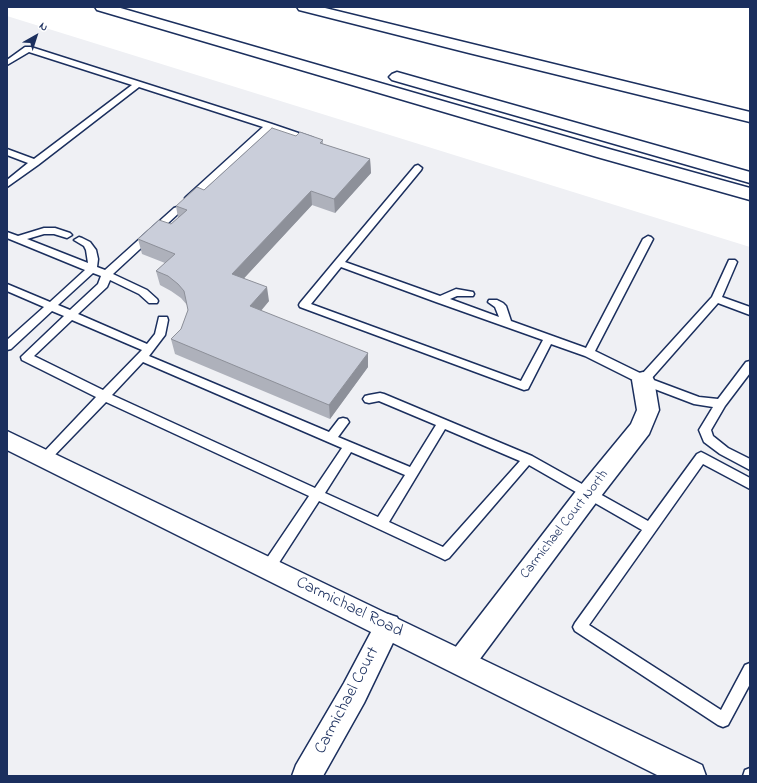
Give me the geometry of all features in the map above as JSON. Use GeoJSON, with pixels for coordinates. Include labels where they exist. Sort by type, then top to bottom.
{"type":"FeatureCollection","features":[{"type":"Feature","properties":{"kind":"main road"},"geometry":{"type":"LineString","coordinates":[[102,7],[750,194]]}},
{"type":"Feature","properties":{"kind":"main road"},"geometry":{"type":"LineString","coordinates":[[304,7],[750,117]]}},
{"type":"Feature","properties":{"kind":"main road"},"geometry":{"type":"LineString","coordinates":[[380,72],[750,178]]}},
{"type":"Feature","properties":{"kind":"main road","name":"Carmichael Court North"},"geometry":{"type":"LineString","coordinates":[[461,662],[589,493],[641,428],[648,410],[643,380]]}},
{"type":"Feature","properties":{"kind":"main road","name":"Carmichael Road"},"geometry":{"type":"LineString","coordinates":[[7,440],[461,662],[673,772]]}},
{"type":"Feature","properties":{"kind":"main road","name":"Carmichael Court"},"geometry":{"type":"LineString","coordinates":[[307,776],[354,693],[388,626]]}},
{"type":"Feature","properties":{"kind":"lane"},"geometry":{"type":"LineString","coordinates":[[7,63],[28,49],[321,143]]}},
{"type":"Feature","properties":{"kind":"lane"},"geometry":{"type":"LineString","coordinates":[[7,184],[138,84]]}},
{"type":"Feature","properties":{"kind":"lane"},"geometry":{"type":"LineString","coordinates":[[269,126],[106,274],[103,285],[26,357],[104,396],[445,554],[528,459]]}},
{"type":"Feature","properties":{"kind":"lane"},"geometry":{"type":"LineString","coordinates":[[7,152],[35,163]]}},
{"type":"Feature","properties":{"kind":"lane"},"geometry":{"type":"LineString","coordinates":[[418,168],[304,305],[524,386],[549,338]]}},
{"type":"Feature","properties":{"kind":"lane"},"geometry":{"type":"LineString","coordinates":[[18,239],[44,231],[54,231],[67,235]]}},
{"type":"Feature","properties":{"kind":"lane"},"geometry":{"type":"LineString","coordinates":[[7,234],[106,274],[143,292],[153,301]]}},
{"type":"Feature","properties":{"kind":"lane"},"geometry":{"type":"LineString","coordinates":[[589,353],[648,239]]}},
{"type":"Feature","properties":{"kind":"lane"},"geometry":{"type":"LineString","coordinates":[[7,345],[92,269],[93,259],[91,250],[87,244],[79,240]]}},
{"type":"Feature","properties":{"kind":"lane"},"geometry":{"type":"LineString","coordinates":[[643,380],[716,299],[732,262]]}},
{"type":"Feature","properties":{"kind":"lane"},"geometry":{"type":"LineString","coordinates":[[338,263],[589,353],[643,380],[698,400],[721,403]]}},
{"type":"Feature","properties":{"kind":"lane"},"geometry":{"type":"LineString","coordinates":[[7,287],[71,314],[145,353],[331,438],[412,473]]}},
{"type":"Feature","properties":{"kind":"lane"},"geometry":{"type":"LineString","coordinates":[[440,300],[456,292],[469,294]]}},
{"type":"Feature","properties":{"kind":"lane"},"geometry":{"type":"LineString","coordinates":[[716,299],[750,311]]}},
{"type":"Feature","properties":{"kind":"lane"},"geometry":{"type":"LineString","coordinates":[[493,302],[499,305],[502,309],[506,323]]}},
{"type":"Feature","properties":{"kind":"lane"},"geometry":{"type":"LineString","coordinates":[[45,458],[145,353],[160,335],[163,320]]}},
{"type":"Feature","properties":{"kind":"lane"},"geometry":{"type":"LineString","coordinates":[[750,365],[721,403],[705,430],[708,439],[724,451],[750,465]]}},
{"type":"Feature","properties":{"kind":"lane"},"geometry":{"type":"LineString","coordinates":[[369,399],[380,397],[528,459],[650,528]]}},
{"type":"Feature","properties":{"kind":"lane"},"geometry":{"type":"LineString","coordinates":[[331,438],[343,422]]}},
{"type":"Feature","properties":{"kind":"lane"},"geometry":{"type":"LineString","coordinates":[[380,524],[442,423]]}},
{"type":"Feature","properties":{"kind":"lane"},"geometry":{"type":"LineString","coordinates":[[268,568],[349,446]]}},
{"type":"Feature","properties":{"kind":"lane"},"geometry":{"type":"LineString","coordinates":[[750,484],[701,457],[580,627],[722,720],[750,670]]}},
{"type":"Feature","properties":{"kind":"shaded area"},"geometry":{"type":"Polygon","coordinates":[[[7,16],[750,247],[750,776],[7,776],[7,16]]]}},
{"type":"Feature","properties":{"kind":"building"},"geometry":{"type":"Polygon","coordinates":[[[272,128],[296,136],[300,132],[323,140],[320,143],[370,159],[334,199],[311,191],[232,274],[267,287],[250,306],[368,353],[329,405],[171,339],[181,329],[188,310],[184,291],[168,276],[156,271],[175,254],[138,239],[159,220],[171,224],[187,210],[176,206],[197,187],[204,190],[272,128]]]}}]}
